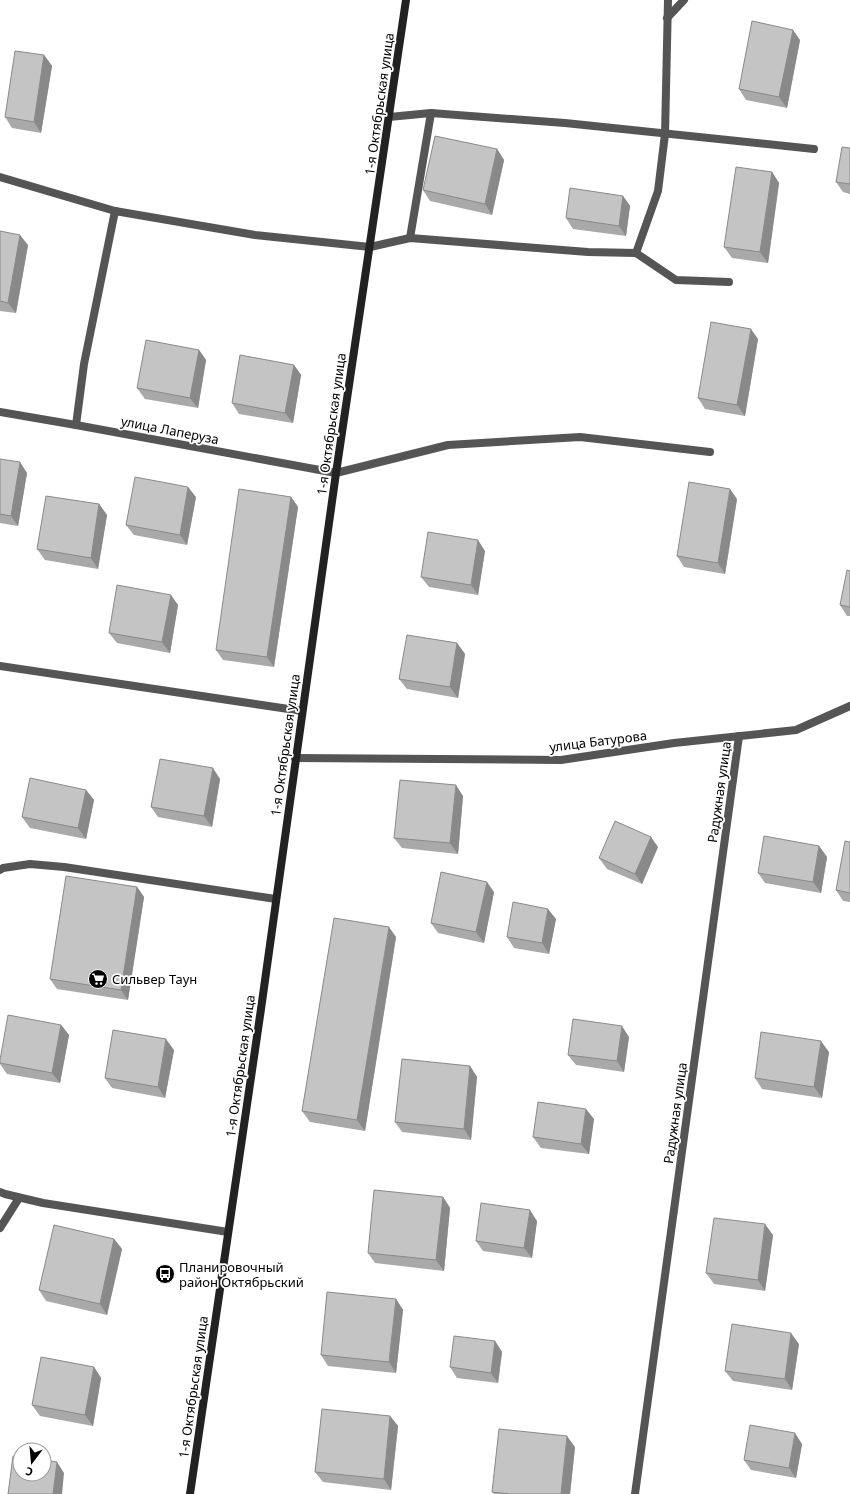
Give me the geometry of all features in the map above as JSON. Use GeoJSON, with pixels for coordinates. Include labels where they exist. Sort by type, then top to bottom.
{"type":"FeatureCollection","features":[{"type":"Feature","properties":{"kind":"street","name":"1-я Октябрьская улица"},"geometry":{"type":"LineString","coordinates":[[190,1494],[336,473],[406,0]]}},
{"type":"Feature","properties":{"kind":"street"},"geometry":{"type":"LineString","coordinates":[[636,253],[658,191],[665,134],[668,0]]}},
{"type":"Feature","properties":{"kind":"street"},"geometry":{"type":"LineString","coordinates":[[667,18],[684,0]]}},
{"type":"Feature","properties":{"kind":"street"},"geometry":{"type":"LineString","coordinates":[[410,238],[431,113]]}},
{"type":"Feature","properties":{"kind":"street"},"geometry":{"type":"LineString","coordinates":[[389,117],[431,113],[565,123],[814,149]]}},
{"type":"Feature","properties":{"kind":"street"},"geometry":{"type":"LineString","coordinates":[[0,177],[115,211],[255,235],[370,248],[410,238],[588,252],[636,253],[676,280],[729,282]]}},
{"type":"Feature","properties":{"kind":"street"},"geometry":{"type":"LineString","coordinates":[[76,425],[84,364],[115,211]]}},
{"type":"Feature","properties":{"kind":"street","name":"улица Лаперуза"},"geometry":{"type":"LineString","coordinates":[[0,412],[336,473]]}},
{"type":"Feature","properties":{"kind":"street"},"geometry":{"type":"LineString","coordinates":[[336,473],[448,445],[580,437],[710,452]]}},
{"type":"Feature","properties":{"kind":"street"},"geometry":{"type":"LineString","coordinates":[[0,666],[302,712]]}},
{"type":"Feature","properties":{"kind":"street","name":"улица Батурова"},"geometry":{"type":"LineString","coordinates":[[295,758],[561,760],[674,743],[796,730],[850,706]]}},
{"type":"Feature","properties":{"kind":"street","name":"Радужная улица"},"geometry":{"type":"LineString","coordinates":[[635,1494],[739,736]]}},
{"type":"Feature","properties":{"kind":"street"},"geometry":{"type":"LineString","coordinates":[[0,870],[30,864],[64,867],[276,899]]}},
{"type":"Feature","properties":{"kind":"street"},"geometry":{"type":"LineString","coordinates":[[0,1192],[19,1198],[108,1214],[228,1232]]}},
{"type":"Feature","properties":{"kind":"street"},"geometry":{"type":"LineString","coordinates":[[0,1228],[19,1198]]}},
{"type":"Feature","properties":{"kind":"building"},"geometry":{"type":"Polygon","coordinates":[[[752,21],[793,30],[779,97],[739,89],[752,21]]]}},
{"type":"Feature","properties":{"kind":"building"},"geometry":{"type":"Polygon","coordinates":[[[15,51],[44,55],[34,122],[5,117],[15,51]]]}},
{"type":"Feature","properties":{"kind":"building"},"geometry":{"type":"Polygon","coordinates":[[[435,136],[497,149],[485,204],[423,190],[435,136]]]}},
{"type":"Feature","properties":{"kind":"building"},"geometry":{"type":"Polygon","coordinates":[[[842,147],[850,148],[850,184],[836,182],[842,147]]]}},
{"type":"Feature","properties":{"kind":"building"},"geometry":{"type":"Polygon","coordinates":[[[736,167],[772,172],[760,252],[724,247],[736,167]]]}},
{"type":"Feature","properties":{"kind":"building"},"geometry":{"type":"Polygon","coordinates":[[[570,188],[623,196],[619,226],[566,218],[570,188]]]}},
{"type":"Feature","properties":{"kind":"building"},"geometry":{"type":"Polygon","coordinates":[[[0,231],[20,235],[8,303],[0,301],[0,231]]]}},
{"type":"Feature","properties":{"kind":"building"},"geometry":{"type":"Polygon","coordinates":[[[711,322],[751,329],[737,405],[698,398],[711,322]]]}},
{"type":"Feature","properties":{"kind":"building"},"geometry":{"type":"Polygon","coordinates":[[[146,340],[199,350],[190,398],[137,388],[146,340]]]}},
{"type":"Feature","properties":{"kind":"building"},"geometry":{"type":"Polygon","coordinates":[[[240,355],[294,365],[285,413],[232,403],[240,355]]]}},
{"type":"Feature","properties":{"kind":"building"},"geometry":{"type":"Polygon","coordinates":[[[0,459],[20,462],[11,516],[0,514],[0,459]]]}},
{"type":"Feature","properties":{"kind":"building"},"geometry":{"type":"Polygon","coordinates":[[[135,477],[188,487],[180,535],[126,525],[135,477]]]}},
{"type":"Feature","properties":{"kind":"building"},"geometry":{"type":"Polygon","coordinates":[[[689,482],[730,489],[718,563],[677,556],[689,482]]]}},
{"type":"Feature","properties":{"kind":"building"},"geometry":{"type":"Polygon","coordinates":[[[239,489],[291,497],[267,657],[216,650],[239,489]]]}},
{"type":"Feature","properties":{"kind":"building"},"geometry":{"type":"Polygon","coordinates":[[[46,496],[99,504],[91,558],[37,549],[46,496]]]}},
{"type":"Feature","properties":{"kind":"building"},"geometry":{"type":"Polygon","coordinates":[[[428,532],[478,540],[471,585],[421,577],[428,532]]]}},
{"type":"Feature","properties":{"kind":"building"},"geometry":{"type":"Polygon","coordinates":[[[847,570],[850,571],[850,607],[840,605],[847,570]]]}},
{"type":"Feature","properties":{"kind":"building"},"geometry":{"type":"Polygon","coordinates":[[[117,585],[171,595],[162,642],[109,633],[117,585]]]}},
{"type":"Feature","properties":{"kind":"building"},"geometry":{"type":"Polygon","coordinates":[[[407,635],[457,643],[450,687],[399,679],[407,635]]]}},
{"type":"Feature","properties":{"kind":"building"},"geometry":{"type":"Polygon","coordinates":[[[160,759],[213,768],[204,816],[151,807],[160,759]]]}},
{"type":"Feature","properties":{"kind":"building"},"geometry":{"type":"Polygon","coordinates":[[[30,778],[86,790],[78,828],[22,817],[30,778]]]}},
{"type":"Feature","properties":{"kind":"building"},"geometry":{"type":"Polygon","coordinates":[[[400,780],[456,785],[450,843],[394,838],[400,780]]]}},
{"type":"Feature","properties":{"kind":"building"},"geometry":{"type":"Polygon","coordinates":[[[615,821],[651,837],[635,874],[599,858],[615,821]]]}},
{"type":"Feature","properties":{"kind":"building"},"geometry":{"type":"Polygon","coordinates":[[[764,836],[819,846],[813,882],[758,873],[764,836]]]}},
{"type":"Feature","properties":{"kind":"building"},"geometry":{"type":"Polygon","coordinates":[[[845,841],[850,842],[850,893],[836,890],[845,841]]]}},
{"type":"Feature","properties":{"kind":"building"},"geometry":{"type":"Polygon","coordinates":[[[441,872],[487,882],[476,932],[431,923],[441,872]]]}},
{"type":"Feature","properties":{"kind":"building"},"geometry":{"type":"Polygon","coordinates":[[[66,876],[137,887],[121,990],[50,979],[66,876]]]}},
{"type":"Feature","properties":{"kind":"building"},"geometry":{"type":"Polygon","coordinates":[[[513,902],[548,909],[542,943],[507,937],[513,902]]]}},
{"type":"Feature","properties":{"kind":"building"},"geometry":{"type":"Polygon","coordinates":[[[334,918],[389,927],[357,1120],[302,1111],[334,918]]]}},
{"type":"Feature","properties":{"kind":"building"},"geometry":{"type":"Polygon","coordinates":[[[8,1015],[61,1025],[52,1073],[0,1063],[8,1015]]]}},
{"type":"Feature","properties":{"kind":"building"},"geometry":{"type":"Polygon","coordinates":[[[573,1019],[622,1026],[617,1061],[568,1055],[573,1019]]]}},
{"type":"Feature","properties":{"kind":"building"},"geometry":{"type":"Polygon","coordinates":[[[113,1030],[166,1039],[158,1087],[105,1078],[113,1030]]]}},
{"type":"Feature","properties":{"kind":"building"},"geometry":{"type":"Polygon","coordinates":[[[761,1032],[821,1041],[814,1087],[755,1078],[761,1032]]]}},
{"type":"Feature","properties":{"kind":"building"},"geometry":{"type":"Polygon","coordinates":[[[402,1059],[470,1066],[464,1129],[395,1122],[402,1059]]]}},
{"type":"Feature","properties":{"kind":"building"},"geometry":{"type":"Polygon","coordinates":[[[538,1102],[586,1109],[581,1144],[533,1137],[538,1102]]]}},
{"type":"Feature","properties":{"kind":"building"},"geometry":{"type":"Polygon","coordinates":[[[374,1190],[443,1197],[436,1260],[368,1253],[374,1190]]]}},
{"type":"Feature","properties":{"kind":"building"},"geometry":{"type":"Polygon","coordinates":[[[481,1203],[530,1210],[524,1248],[476,1241],[481,1203]]]}},
{"type":"Feature","properties":{"kind":"building"},"geometry":{"type":"Polygon","coordinates":[[[714,1218],[765,1224],[758,1280],[706,1273],[714,1218]]]}},
{"type":"Feature","properties":{"kind":"building"},"geometry":{"type":"Polygon","coordinates":[[[54,1225],[114,1239],[100,1304],[39,1290],[54,1225]]]}},
{"type":"Feature","properties":{"kind":"building"},"geometry":{"type":"Polygon","coordinates":[[[327,1292],[396,1299],[389,1362],[321,1355],[327,1292]]]}},
{"type":"Feature","properties":{"kind":"building"},"geometry":{"type":"Polygon","coordinates":[[[732,1324],[791,1333],[785,1379],[725,1371],[732,1324]]]}},
{"type":"Feature","properties":{"kind":"building"},"geometry":{"type":"Polygon","coordinates":[[[454,1336],[495,1341],[491,1373],[450,1367],[454,1336]]]}},
{"type":"Feature","properties":{"kind":"building"},"geometry":{"type":"Polygon","coordinates":[[[41,1357],[94,1367],[85,1415],[32,1405],[41,1357]]]}},
{"type":"Feature","properties":{"kind":"building"},"geometry":{"type":"Polygon","coordinates":[[[322,1409],[390,1416],[384,1479],[315,1472],[322,1409]]]}},
{"type":"Feature","properties":{"kind":"building"},"geometry":{"type":"Polygon","coordinates":[[[750,1425],[795,1433],[789,1468],[744,1460],[750,1425]]]}},
{"type":"Feature","properties":{"kind":"building"},"geometry":{"type":"Polygon","coordinates":[[[499,1429],[567,1436],[561,1494],[510,1494],[492,1492],[499,1429]]]}},
{"type":"Feature","properties":{"kind":"building"},"geometry":{"type":"Polygon","coordinates":[[[52,1461],[57,1462],[53,1494],[8,1494],[12,1464],[12,1482],[52,1482],[52,1461]]]}},
{"type":"Feature","properties":{"kind":"place","name":"Сильвер Таун"},"geometry":{"type":"Point","coordinates":[98,979]}},
{"type":"Feature","properties":{"kind":"place","name":"Планировочный район Октябрьский"},"geometry":{"type":"Point","coordinates":[165,1274]}}]}
